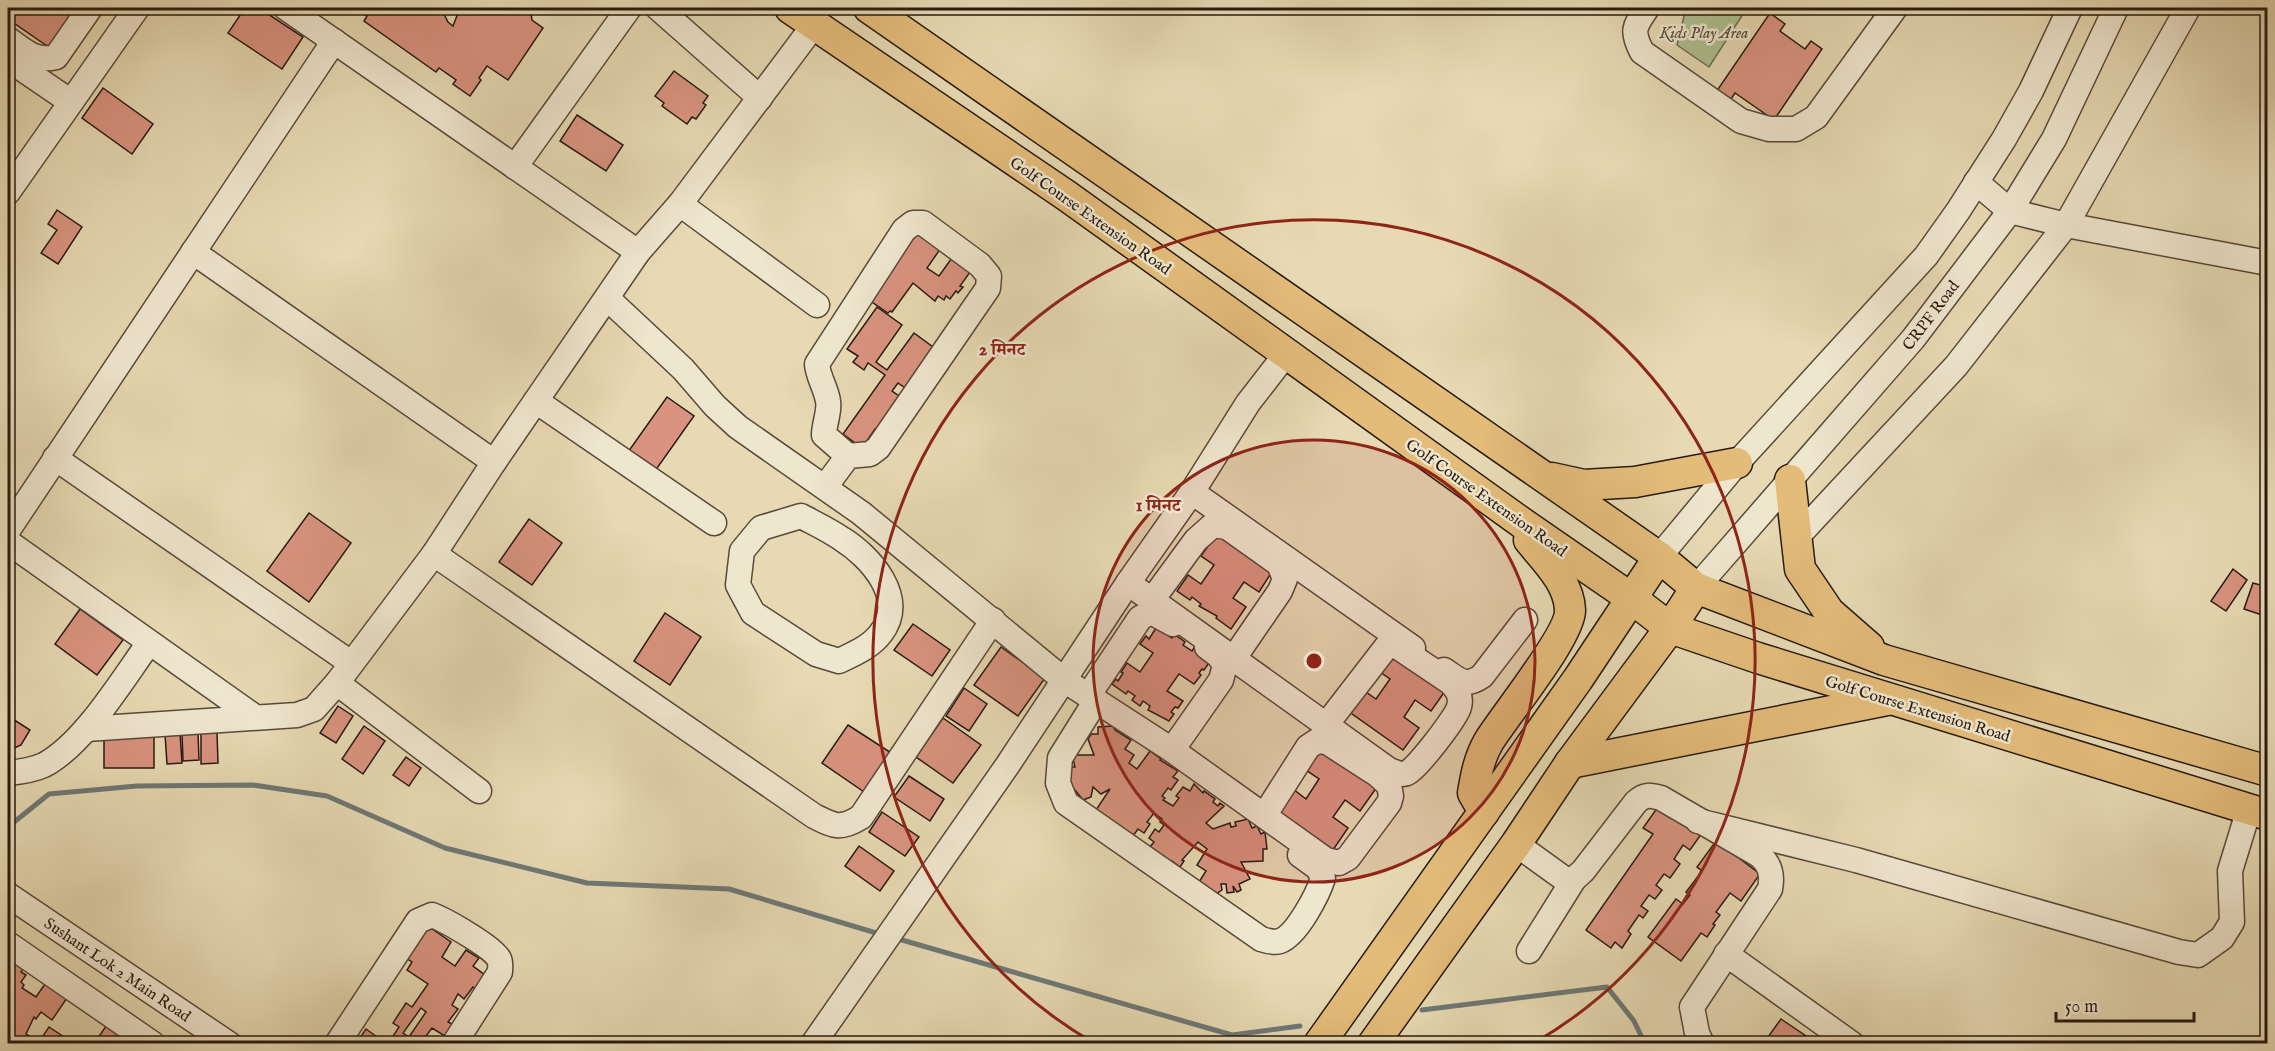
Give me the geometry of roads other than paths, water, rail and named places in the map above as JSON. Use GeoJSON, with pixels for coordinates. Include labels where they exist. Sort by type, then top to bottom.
{"type":"FeatureCollection","features":[{"type":"Feature","properties":{"kind":"main road"},"geometry":{"type":"LineString","coordinates":[[869,8],[1659,557],[1696,588],[1884,660],[2268,771]]}},
{"type":"Feature","properties":{"kind":"main road","name":"Golf Course Extension Road"},"geometry":{"type":"LineString","coordinates":[[802,16],[1067,196],[1670,628],[1758,658],[2258,812]]}},
{"type":"Feature","properties":{"kind":"main road"},"geometry":{"type":"LineString","coordinates":[[1544,477],[1584,485],[1635,482],[1737,463]]}},
{"type":"Feature","properties":{"kind":"main road"},"geometry":{"type":"LineString","coordinates":[[1790,480],[1800,569],[1829,612],[1884,660]]}},
{"type":"Feature","properties":{"kind":"main road"},"geometry":{"type":"LineString","coordinates":[[1484,812],[1473,793],[1477,766],[1488,743],[1559,639],[1570,618],[1570,608],[1563,585],[1528,538],[1525,525]]}},
{"type":"Feature","properties":{"kind":"main road"},"geometry":{"type":"LineString","coordinates":[[1319,1044],[1578,679],[1659,557]]}},
{"type":"Feature","properties":{"kind":"main road"},"geometry":{"type":"LineString","coordinates":[[1373,1044],[1516,844],[1570,763],[1670,628],[1696,588]]}},
{"type":"Feature","properties":{"kind":"main road"},"geometry":{"type":"LineString","coordinates":[[1570,763],[1890,699]]}},
{"type":"Feature","properties":{"kind":"main road"},"geometry":{"type":"LineString","coordinates":[[2165,783],[2173,743]]}},
{"type":"Feature","properties":{"kind":"street"},"geometry":{"type":"LineString","coordinates":[[13,53],[44,60],[56,57],[90,8]]}},
{"type":"Feature","properties":{"kind":"street"},"geometry":{"type":"LineString","coordinates":[[8,192],[137,8]]}},
{"type":"Feature","properties":{"kind":"street"},"geometry":{"type":"LineString","coordinates":[[286,8],[639,252]]}},
{"type":"Feature","properties":{"kind":"street"},"geometry":{"type":"LineString","coordinates":[[515,167],[629,8]]}},
{"type":"Feature","properties":{"kind":"street"},"geometry":{"type":"LineString","coordinates":[[658,8],[760,98]]}},
{"type":"Feature","properties":{"kind":"street"},"geometry":{"type":"LineString","coordinates":[[1647,8],[1636,24],[1634,37],[1642,52],[1741,121],[1769,129],[1796,129],[1816,117],[1895,8]]}},
{"type":"Feature","properties":{"kind":"street"},"geometry":{"type":"LineString","coordinates":[[1659,557],[1737,463],[1926,256],[1976,182],[2031,90],[2070,8]]}},
{"type":"Feature","properties":{"kind":"street","name":"CRPF Road"},"geometry":{"type":"LineString","coordinates":[[1696,588],[1913,339],[2010,211],[2054,139],[2116,8]]}},
{"type":"Feature","properties":{"kind":"street"},"geometry":{"type":"LineString","coordinates":[[1796,538],[1956,366],[2066,225],[2188,8]]}},
{"type":"Feature","properties":{"kind":"street"},"geometry":{"type":"LineString","coordinates":[[86,729],[297,715],[314,709],[434,554],[494,462],[639,252],[680,204],[760,98],[802,16]]}},
{"type":"Feature","properties":{"kind":"street"},"geometry":{"type":"LineString","coordinates":[[8,530],[334,40]]}},
{"type":"Feature","properties":{"kind":"street"},"geometry":{"type":"LineString","coordinates":[[13,53],[71,102]]}},
{"type":"Feature","properties":{"kind":"street"},"geometry":{"type":"LineString","coordinates":[[1976,182],[2010,211],[2066,225],[2268,263]]}},
{"type":"Feature","properties":{"kind":"street"},"geometry":{"type":"LineString","coordinates":[[680,204],[818,304]]}},
{"type":"Feature","properties":{"kind":"street"},"geometry":{"type":"LineString","coordinates":[[825,487],[848,456],[870,454],[878,448],[988,288],[989,276],[980,265],[922,223],[913,223],[904,230],[817,364],[829,405],[824,424],[824,435],[848,456]]}},
{"type":"Feature","properties":{"kind":"street"},"geometry":{"type":"LineString","coordinates":[[193,252],[494,462]]}},
{"type":"Feature","properties":{"kind":"street"},"geometry":{"type":"LineString","coordinates":[[607,298],[684,369],[715,406],[738,427],[861,513],[993,620],[1061,684],[1089,703],[1236,808],[1318,868],[1323,878],[1318,894],[1294,929],[1282,940],[1272,942],[1261,939],[1066,803],[1058,783],[1060,758],[1089,703],[1140,618],[1151,612],[1219,656],[1225,665],[1221,680],[1172,750]]}},
{"type":"Feature","properties":{"kind":"street"},"geometry":{"type":"LineString","coordinates":[[813,1044],[1000,776],[1128,583],[1192,492],[1248,404],[1286,354]]}},
{"type":"Feature","properties":{"kind":"street"},"geometry":{"type":"LineString","coordinates":[[536,401],[714,523]]}},
{"type":"Feature","properties":{"kind":"street"},"geometry":{"type":"LineString","coordinates":[[56,458],[344,673],[479,791]]}},
{"type":"Feature","properties":{"kind":"street"},"geometry":{"type":"LineString","coordinates":[[1192,492],[1462,683],[1475,682],[1482,676],[1525,620]]}},
{"type":"Feature","properties":{"kind":"street"},"geometry":{"type":"LineString","coordinates":[[843,539],[861,513]]}},
{"type":"Feature","properties":{"kind":"street"},"geometry":{"type":"LineString","coordinates":[[801,516],[843,539],[870,561],[886,587],[892,611],[881,634],[862,650],[839,662],[816,654],[753,613],[738,585],[742,551],[761,528],[801,516]]}},
{"type":"Feature","properties":{"kind":"street"},"geometry":{"type":"LineString","coordinates":[[1152,600],[1196,540],[1213,525],[1227,527],[1278,564],[1285,579],[1280,591],[1234,658]]}},
{"type":"Feature","properties":{"kind":"street"},"geometry":{"type":"LineString","coordinates":[[8,542],[255,717]]}},
{"type":"Feature","properties":{"kind":"street"},"geometry":{"type":"LineString","coordinates":[[434,554],[814,816],[830,824],[838,825],[847,826],[861,818],[993,620]]}},
{"type":"Feature","properties":{"kind":"street"},"geometry":{"type":"LineString","coordinates":[[1128,583],[1234,658],[1326,725],[1389,770],[1407,774],[1419,765],[1459,708],[1459,696],[1457,688],[1450,682],[1395,645],[1387,646],[1379,653],[1326,725]]}},
{"type":"Feature","properties":{"kind":"street"},"geometry":{"type":"LineString","coordinates":[[8,773],[44,765],[86,729],[149,643]]}},
{"type":"Feature","properties":{"kind":"street"},"geometry":{"type":"LineString","coordinates":[[1089,703],[1172,750],[1264,816],[1326,860],[1339,863],[1348,858],[1389,803],[1391,796],[1389,785],[1378,775],[1328,742],[1317,741],[1308,747],[1264,816]]}},
{"type":"Feature","properties":{"kind":"street"},"geometry":{"type":"LineString","coordinates":[[1529,951],[1574,879],[1583,871],[1642,796],[1649,794],[1661,798],[1759,855],[1768,862],[1773,877],[1770,889],[1692,1007],[1697,1033],[1702,1044]]}},
{"type":"Feature","properties":{"kind":"street"},"geometry":{"type":"LineString","coordinates":[[1698,821],[1856,860],[2134,940],[2198,955],[2222,938],[2232,922],[2230,871],[2258,812]]}},
{"type":"Feature","properties":{"kind":"street"},"geometry":{"type":"LineString","coordinates":[[1516,844],[1566,880],[1574,879]]}},
{"type":"Feature","properties":{"kind":"street","name":"Sushant Lok 2 Main Road"},"geometry":{"type":"LineString","coordinates":[[8,895],[229,1044]]}},
{"type":"Feature","properties":{"kind":"street"},"geometry":{"type":"LineString","coordinates":[[337,1044],[418,921],[432,915],[493,951],[500,960],[500,972],[454,1044]]}},
{"type":"Feature","properties":{"kind":"street"},"geometry":{"type":"LineString","coordinates":[[8,944],[153,1044]]}},
{"type":"Feature","properties":{"kind":"street"},"geometry":{"type":"LineString","coordinates":[[1726,954],[1852,1044]]}},
{"type":"Feature","properties":{"kind":"waterway"},"geometry":{"type":"LineString","coordinates":[[8,827],[49,794],[137,786],[253,785],[327,796],[445,848],[587,883],[729,889],[883,935]]}},
{"type":"Feature","properties":{"kind":"waterway"},"geometry":{"type":"LineString","coordinates":[[895,938],[1232,1035],[1300,1026]]}},
{"type":"Feature","properties":{"kind":"waterway"},"geometry":{"type":"LineString","coordinates":[[1422,1010],[1607,987],[1634,1021],[1645,1044]]}},
{"type":"Feature","properties":{"kind":"park label","name":"Kids Play Area"},"geometry":{"type":"Point","coordinates":[1704,32]}}]}
